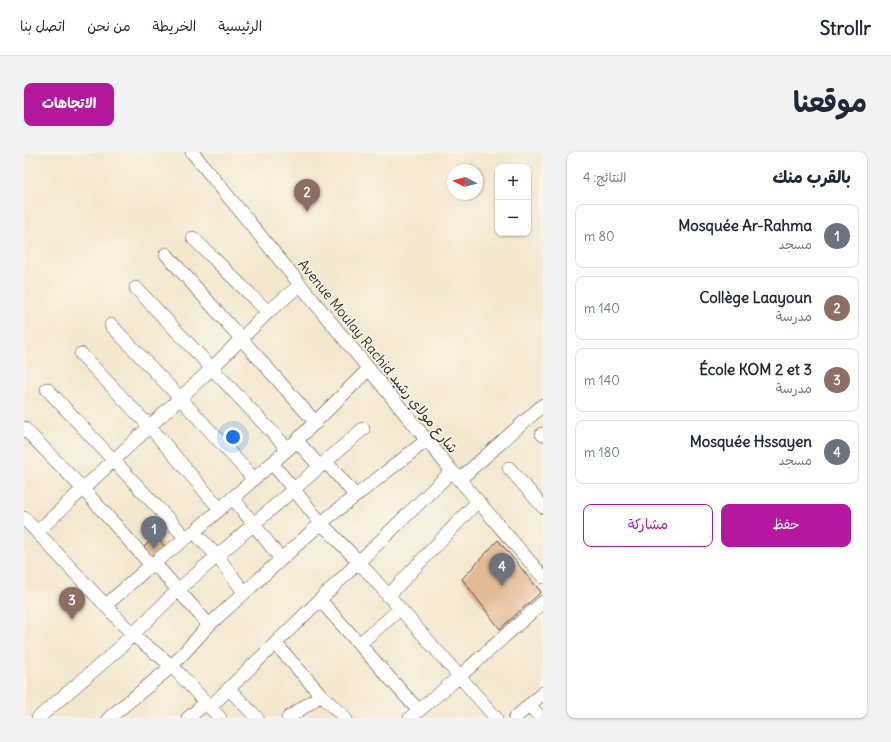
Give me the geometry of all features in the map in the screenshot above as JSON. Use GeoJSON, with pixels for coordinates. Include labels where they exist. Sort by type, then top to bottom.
{"type":"FeatureCollection","features":[{"type":"Feature","properties":{"kind":"street","name":"Avenue Moulay Rachid شارع مولاي رشيد"},"geometry":{"type":"LineString","coordinates":[[192,152],[455,476],[543,577]]}},
{"type":"Feature","properties":{"kind":"street"},"geometry":{"type":"LineString","coordinates":[[193,238],[268,312]]}},
{"type":"Feature","properties":{"kind":"street"},"geometry":{"type":"LineString","coordinates":[[166,254],[316,423]]}},
{"type":"Feature","properties":{"kind":"street"},"geometry":{"type":"LineString","coordinates":[[37,532],[211,369],[268,312],[300,285]]}},
{"type":"Feature","properties":{"kind":"street"},"geometry":{"type":"LineString","coordinates":[[136,288],[211,369],[292,445],[323,464],[356,496]]}},
{"type":"Feature","properties":{"kind":"street"},"geometry":{"type":"LineString","coordinates":[[111,325],[254,479]]}},
{"type":"Feature","properties":{"kind":"street"},"geometry":{"type":"LineString","coordinates":[[81,354],[150,426],[220,509]]}},
{"type":"Feature","properties":{"kind":"street"},"geometry":{"type":"LineString","coordinates":[[106,605],[233,498],[316,423],[369,369]]}},
{"type":"Feature","properties":{"kind":"street"},"geometry":{"type":"LineString","coordinates":[[47,388],[114,460],[190,535],[217,556],[244,592]]}},
{"type":"Feature","properties":{"kind":"street"},"geometry":{"type":"LineString","coordinates":[[188,718],[229,689],[359,562],[455,476],[543,404]]}},
{"type":"Feature","properties":{"kind":"street"},"geometry":{"type":"LineString","coordinates":[[24,428],[178,590],[209,625]]}},
{"type":"Feature","properties":{"kind":"street"},"geometry":{"type":"LineString","coordinates":[[38,718],[133,635],[178,590],[363,429]]}},
{"type":"Feature","properties":{"kind":"street"},"geometry":{"type":"LineString","coordinates":[[109,718],[172,666],[209,625],[321,523],[427,440]]}},
{"type":"Feature","properties":{"kind":"street"},"geometry":{"type":"LineString","coordinates":[[272,463],[295,489],[321,523],[359,562],[399,610],[460,676],[496,718]]}},
{"type":"Feature","properties":{"kind":"street"},"geometry":{"type":"LineString","coordinates":[[509,468],[543,507]]}},
{"type":"Feature","properties":{"kind":"street"},"geometry":{"type":"LineString","coordinates":[[233,498],[255,524],[281,559]]}},
{"type":"Feature","properties":{"kind":"street"},"geometry":{"type":"LineString","coordinates":[[388,596],[477,502]]}},
{"type":"Feature","properties":{"kind":"street"},"geometry":{"type":"LineString","coordinates":[[24,518],[133,635],[172,666],[220,718]]}},
{"type":"Feature","properties":{"kind":"street"},"geometry":{"type":"LineString","coordinates":[[320,600],[359,644],[415,714],[543,602]]}},
{"type":"Feature","properties":{"kind":"street"},"geometry":{"type":"LineString","coordinates":[[359,644],[399,610]]}},
{"type":"Feature","properties":{"kind":"street"},"geometry":{"type":"LineString","coordinates":[[275,643],[321,695],[346,718]]}},
{"type":"Feature","properties":{"kind":"street"},"geometry":{"type":"LineString","coordinates":[[229,689],[257,718]]}},
{"type":"Feature","properties":{"kind":"street"},"geometry":{"type":"LineString","coordinates":[[515,718],[543,693]]}},
{"type":"Feature","properties":{"kind":"street"},"geometry":{"type":"LineString","coordinates":[[288,718],[321,695]]}},
{"type":"Feature","properties":{"kind":"street"},"geometry":{"type":"LineString","coordinates":[[529,705],[541,718]]}},
{"type":"Feature","properties":{"kind":"building"},"geometry":{"type":"Polygon","coordinates":[[[155,536],[166,548],[151,560],[141,550],[155,536]]]}},
{"type":"Feature","properties":{"kind":"building"},"geometry":{"type":"Polygon","coordinates":[[[498,540],[541,592],[500,629],[462,579],[498,540]]]}},
{"type":"Feature","properties":{"kind":"place","name":"Collège Laayoun"},"geometry":{"type":"Point","coordinates":[307,212]}},
{"type":"Feature","properties":{"kind":"place","name":"Mosquée Ar-Rahma"},"geometry":{"type":"Point","coordinates":[154,549]}},
{"type":"Feature","properties":{"kind":"place","name":"Mosquée Hssayen"},"geometry":{"type":"Point","coordinates":[502,586]}},
{"type":"Feature","properties":{"kind":"place","name":"École KOM 2 et 3"},"geometry":{"type":"Point","coordinates":[72,620]}}]}
